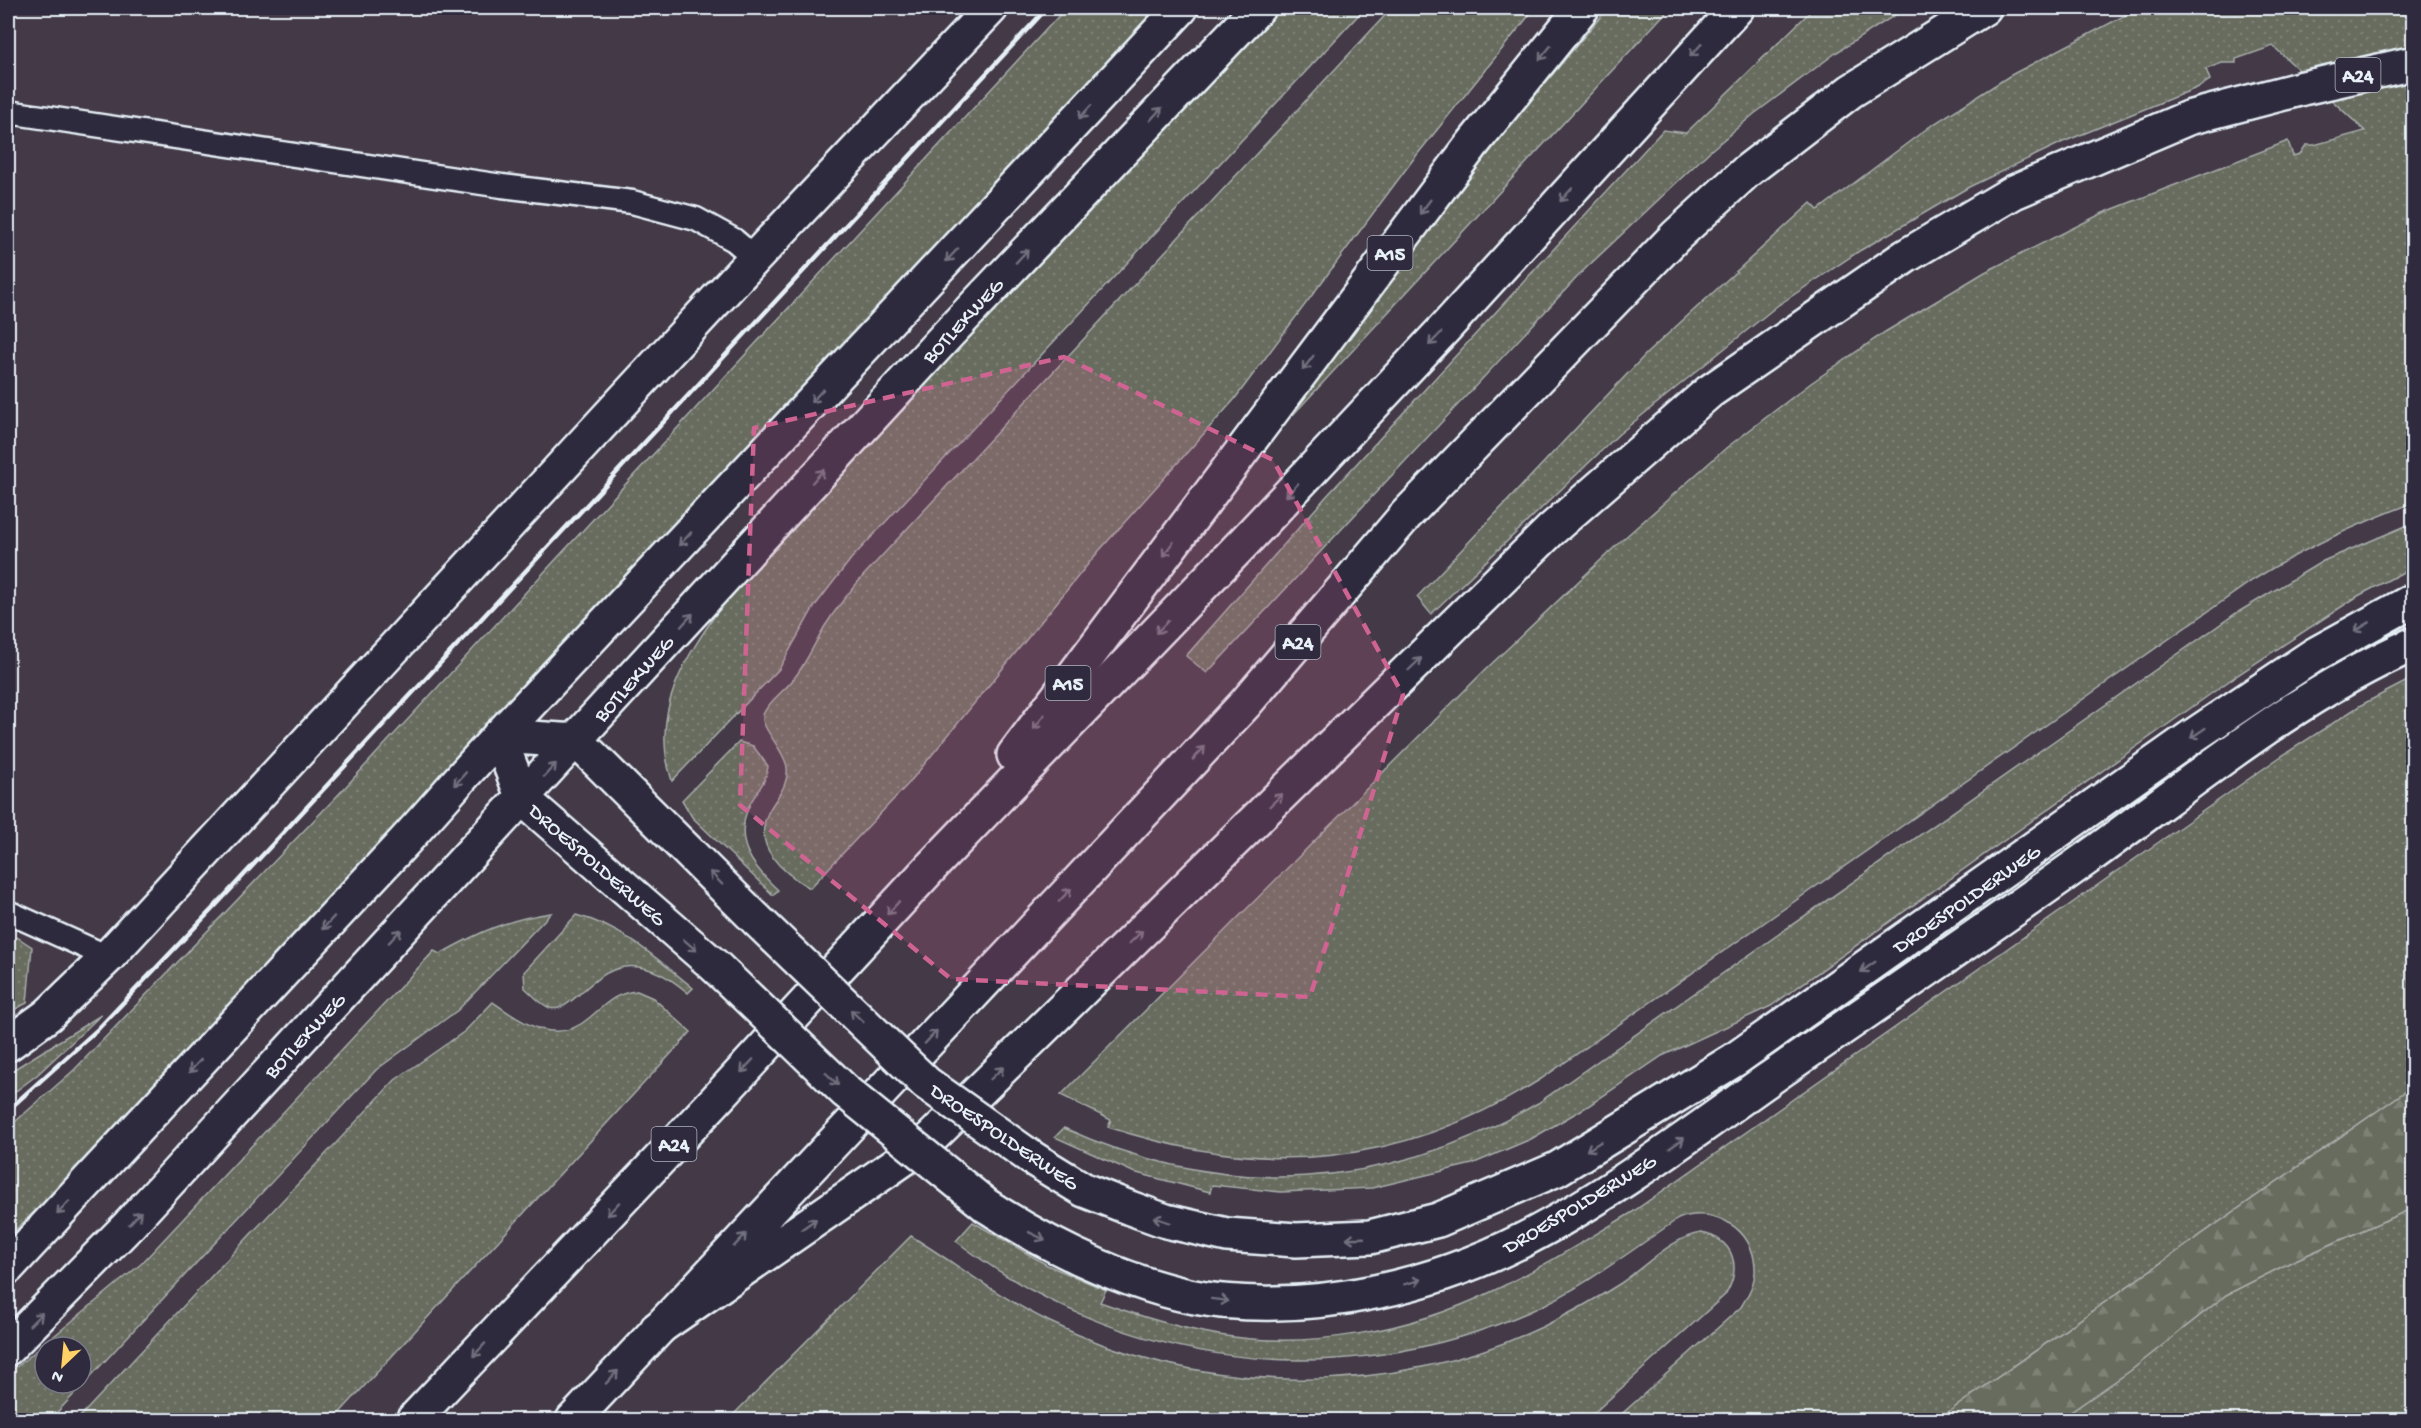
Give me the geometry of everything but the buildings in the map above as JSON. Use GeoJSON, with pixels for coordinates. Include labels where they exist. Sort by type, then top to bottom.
{"type":"FeatureCollection","features":[{"type":"Feature","properties":{"kind":"main road"},"geometry":{"type":"LineString","coordinates":[[8,1044],[48,1015],[108,957],[755,258],[991,8]]}},
{"type":"Feature","properties":{"kind":"main road"},"geometry":{"type":"LineString","coordinates":[[8,1267],[407,839],[499,736],[641,587],[861,348],[912,298],[1181,8]]}},
{"type":"Feature","properties":{"kind":"main road","name":"BOTLEKWEG"},"geometry":{"type":"LineString","coordinates":[[8,1348],[129,1225],[948,334],[1258,8]]}},
{"type":"Feature","properties":{"kind":"main road","name":"A15"},"geometry":{"type":"LineString","coordinates":[[933,865],[1464,155],[1582,8]]}},
{"type":"Feature","properties":{"kind":"main road","name":"A24"},"geometry":{"type":"LineString","coordinates":[[413,1420],[706,1110],[933,865],[1246,540],[1446,327],[1737,8]]}},
{"type":"Feature","properties":{"kind":"main road","name":"A24"},"geometry":{"type":"LineString","coordinates":[[573,1420],[1245,704],[1406,515],[1676,236],[1747,171],[1851,91],[1984,8]]}},
{"type":"Feature","properties":{"kind":"main road","name":"A24"},"geometry":{"type":"LineString","coordinates":[[657,1329],[925,1144],[1551,530],[1709,392],[1906,256],[2013,192],[2188,118],[2303,88],[2414,63]]}},
{"type":"Feature","properties":{"kind":"main road","name":"DROESPOLDERWEG"},"geometry":{"type":"LineString","coordinates":[[576,741],[926,1083],[1032,1158],[1084,1190],[1166,1221],[1227,1235],[1296,1240],[1370,1237],[1438,1220],[1557,1169],[1734,1060],[2190,738],[2314,656],[2414,600]]}},
{"type":"Feature","properties":{"kind":"main road","name":"DROESPOLDERWEG"},"geometry":{"type":"LineString","coordinates":[[499,736],[523,799],[715,966],[846,1092],[987,1206],[1023,1229],[1147,1285],[1220,1301],[1300,1301],[1366,1294],[1463,1267],[1526,1238],[1638,1170],[2090,856],[2216,763],[2314,697],[2414,644]]}},
{"type":"Feature","properties":{"kind":"main road"},"geometry":{"type":"LineString","coordinates":[[499,736],[576,741]]}},
{"type":"Feature","properties":{"kind":"lane"},"geometry":{"type":"LineString","coordinates":[[8,112],[502,186],[632,202],[696,219],[734,240],[755,258]]}},
{"type":"Feature","properties":{"kind":"lane"},"geometry":{"type":"LineString","coordinates":[[8,912],[108,957]]}},
{"type":"Feature","properties":{"kind":"highlighted area"},"geometry":{"type":"Polygon","coordinates":[[[1064,357],[1273,460],[1403,695],[1310,997],[951,979],[740,805],[754,428],[1064,357]]]}},
{"type":"Feature","properties":{"kind":"green space"},"geometry":{"type":"Polygon","coordinates":[[[1066,8],[1159,8],[99,1150],[8,1237],[8,1128],[74,1070],[338,795],[1066,8]]]}},
{"type":"Feature","properties":{"kind":"green space"},"geometry":{"type":"Polygon","coordinates":[[[1276,8],[1365,8],[851,559],[814,607],[779,669],[672,781],[666,754],[665,729],[676,683],[686,661],[728,597],[1276,8]]]}},
{"type":"Feature","properties":{"kind":"green space"},"geometry":{"type":"Polygon","coordinates":[[[1392,8],[1535,8],[1412,161],[1234,400],[1098,552],[909,783],[810,888],[800,882],[773,858],[764,837],[764,825],[768,813],[784,787],[787,775],[786,762],[763,720],[768,706],[789,685],[830,619],[864,575],[1392,8]]]}},
{"type":"Feature","properties":{"kind":"green space"},"geometry":{"type":"Polygon","coordinates":[[[1608,8],[1670,8],[1293,415],[1291,413],[1503,134],[1608,8]]]}},
{"type":"Feature","properties":{"kind":"green space"},"geometry":{"type":"Polygon","coordinates":[[[1814,8],[1906,8],[1837,52],[1754,114],[1710,151],[1584,270],[1207,673],[1186,656],[1325,498],[1663,130],[1686,133],[1814,8]]]}},
{"type":"Feature","properties":{"kind":"green space"},"geometry":{"type":"Polygon","coordinates":[[[2139,8],[2413,8],[2413,503],[2331,537],[2253,580],[1541,1079],[1488,1109],[1436,1131],[1383,1147],[1330,1156],[1277,1158],[1222,1154],[1166,1143],[1108,1127],[1111,1120],[1061,1095],[1485,670],[1621,541],[1726,448],[1811,383],[1885,332],[1985,272],[2103,213],[2288,141],[2293,156],[2300,154],[2306,145],[2314,145],[2365,131],[2273,46],[2236,59],[2236,63],[2222,63],[2206,69],[2210,80],[2199,87],[2063,142],[1969,187],[1861,250],[1777,306],[1619,434],[1431,614],[1417,597],[1647,353],[1811,203],[1818,210],[1929,127],[2011,75],[2139,8]]]}},
{"type":"Feature","properties":{"kind":"green space"},"geometry":{"type":"Polygon","coordinates":[[[2413,523],[2413,567],[2358,596],[2236,676],[1771,1006],[1662,1056],[1588,1106],[1531,1139],[1472,1164],[1372,1188],[1281,1192],[1212,1185],[1210,1192],[1133,1172],[1055,1137],[1064,1128],[1124,1152],[1184,1167],[1244,1176],[1304,1176],[1363,1169],[1422,1155],[1480,1133],[1538,1103],[2235,614],[2323,561],[2413,523]]]}},
{"type":"Feature","properties":{"kind":"green space"},"geometry":{"type":"Polygon","coordinates":[[[2413,678],[2413,1086],[1937,1420],[1615,1420],[1741,1307],[1751,1288],[1755,1268],[1753,1254],[1747,1242],[1729,1223],[1705,1215],[1691,1215],[1678,1219],[1570,1291],[1531,1311],[1458,1338],[1383,1354],[1308,1360],[1234,1356],[1160,1342],[1089,1318],[1021,1284],[956,1241],[973,1222],[1047,1265],[1106,1290],[1100,1302],[1159,1321],[1219,1335],[1288,1340],[1359,1334],[1428,1317],[1461,1305],[1528,1273],[1631,1213],[2280,757],[2361,705],[2413,678]]]}},
{"type":"Feature","properties":{"kind":"green space"},"geometry":{"type":"Polygon","coordinates":[[[739,742],[753,746],[768,766],[764,781],[750,804],[743,830],[744,841],[753,862],[778,890],[773,895],[692,817],[682,800],[739,742]]]}},
{"type":"Feature","properties":{"kind":"green space"},"geometry":{"type":"Polygon","coordinates":[[[551,913],[458,1010],[376,1070],[93,1374],[93,1335],[55,1335],[141,1264],[434,951],[440,954],[468,939],[521,919],[551,913]]]}},
{"type":"Feature","properties":{"kind":"green space"},"geometry":{"type":"Polygon","coordinates":[[[576,915],[623,935],[693,988],[688,993],[660,974],[636,967],[616,969],[600,977],[561,1007],[550,1008],[543,1004],[525,988],[524,972],[576,915]]]}},
{"type":"Feature","properties":{"kind":"green space"},"geometry":{"type":"Polygon","coordinates":[[[17,937],[32,947],[27,1003],[8,1013],[8,946],[17,937]]]}},
{"type":"Feature","properties":{"kind":"green space"},"geometry":{"type":"Polygon","coordinates":[[[637,991],[653,998],[691,1032],[333,1420],[77,1420],[395,1080],[465,1031],[493,1002],[540,1029],[564,1031],[577,1026],[616,997],[637,991]]]}},
{"type":"Feature","properties":{"kind":"green space"},"geometry":{"type":"Polygon","coordinates":[[[101,1015],[37,1075],[8,1097],[8,1073],[101,1015]]]}},
{"type":"Feature","properties":{"kind":"green space"},"geometry":{"type":"Polygon","coordinates":[[[2413,1086],[2413,1208],[2293,1261],[2226,1295],[2130,1371],[2059,1420],[1937,1420],[2413,1086]]]}},
{"type":"Feature","properties":{"kind":"green space"},"geometry":{"type":"Polygon","coordinates":[[[2413,1208],[2413,1420],[2059,1420],[2130,1371],[2226,1295],[2293,1261],[2413,1208]]]}},
{"type":"Feature","properties":{"kind":"green space"},"geometry":{"type":"Polygon","coordinates":[[[1701,1233],[1721,1241],[1732,1256],[1733,1274],[1726,1294],[1586,1420],[728,1420],[911,1236],[1032,1313],[1108,1346],[1169,1364],[1232,1375],[1295,1379],[1359,1377],[1422,1367],[1483,1350],[1542,1327],[1572,1312],[1621,1283],[1669,1246],[1701,1233]]]}},
{"type":"Feature","properties":{"kind":"green space"},"geometry":{"type":"Polygon","coordinates":[[[33,1353],[33,1395],[73,1395],[50,1420],[8,1420],[8,1374],[33,1353]]]}},
{"type":"Feature","properties":{"kind":"railway"},"geometry":{"type":"LineString","coordinates":[[8,1110],[97,1030],[218,903],[1047,8]]}}]}
